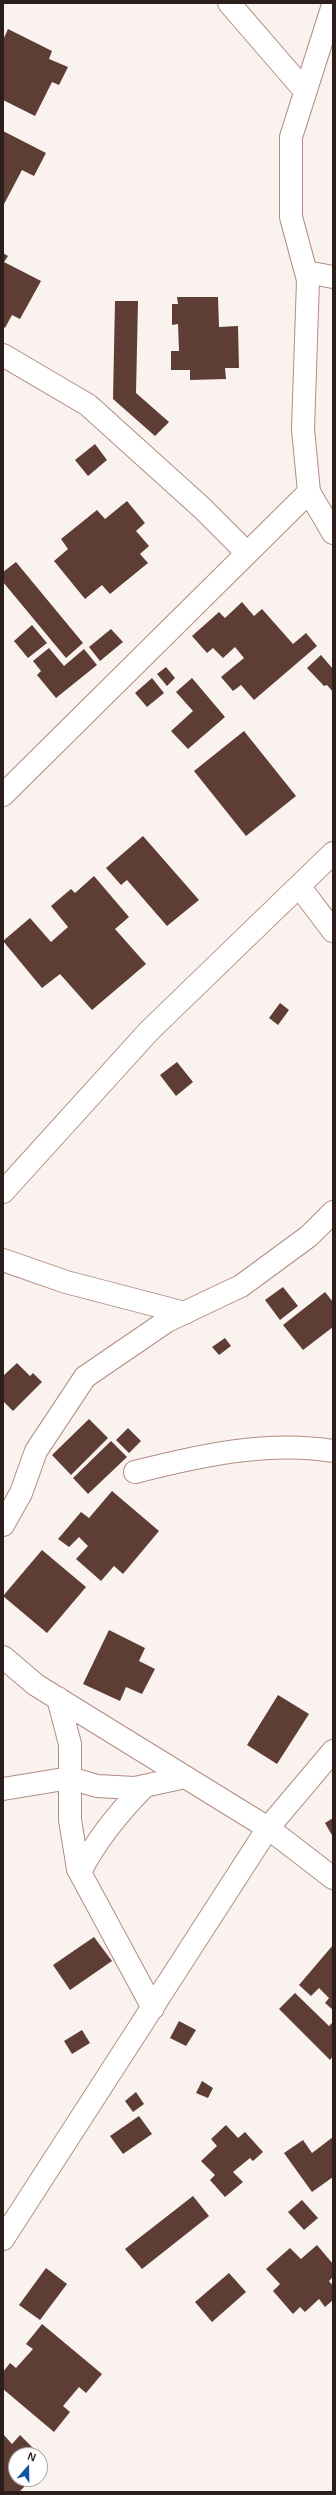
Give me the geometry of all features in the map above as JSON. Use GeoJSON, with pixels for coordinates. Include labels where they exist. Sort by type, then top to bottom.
{"type":"FeatureCollection","features":[{"type":"Feature","properties":{"kind":"street"},"geometry":{"type":"LineString","coordinates":[[229,3],[305,91]]}},
{"type":"Feature","properties":{"kind":"street"},"geometry":{"type":"LineString","coordinates":[[333,5],[305,91],[292,137],[291,217],[308,280],[303,429],[309,492],[333,532]]}},
{"type":"Feature","properties":{"kind":"street"},"geometry":{"type":"LineString","coordinates":[[306,272],[333,277]]}},
{"type":"Feature","properties":{"kind":"street"},"geometry":{"type":"LineString","coordinates":[[3,355],[88,405],[202,508],[246,552]]}},
{"type":"Feature","properties":{"kind":"street"},"geometry":{"type":"LineString","coordinates":[[3,795],[108,693],[246,552],[309,492]]}},
{"type":"Feature","properties":{"kind":"street"},"geometry":{"type":"LineString","coordinates":[[3,1192],[150,1031],[333,853]]}},
{"type":"Feature","properties":{"kind":"street"},"geometry":{"type":"LineString","coordinates":[[299,886],[333,931]]}},
{"type":"Feature","properties":{"kind":"street"},"geometry":{"type":"LineString","coordinates":[[3,1525],[21,1493],[36,1451],[85,1377],[167,1321],[241,1286],[309,1236],[333,1212]]}},
{"type":"Feature","properties":{"kind":"street"},"geometry":{"type":"LineString","coordinates":[[3,1260],[66,1282],[185,1313]]}},
{"type":"Feature","properties":{"kind":"street"},"geometry":{"type":"LineString","coordinates":[[135,1472],[166,1464],[245,1451],[287,1447],[333,1451]]}},
{"type":"Feature","properties":{"kind":"street"},"geometry":{"type":"LineString","coordinates":[[3,1657],[36,1684],[268,1828],[333,1878]]}},
{"type":"Feature","properties":{"kind":"street"},"geometry":{"type":"LineString","coordinates":[[58,1698],[70,1744],[70,1820],[80,1872],[104,1921],[152,2008]]}},
{"type":"Feature","properties":{"kind":"street"},"geometry":{"type":"LineString","coordinates":[[3,2239],[268,1828],[333,1751]]}},
{"type":"Feature","properties":{"kind":"street"},"geometry":{"type":"LineString","coordinates":[[3,1789],[70,1778],[97,1786],[144,1787],[185,1777]]}},
{"type":"Feature","properties":{"kind":"street"},"geometry":{"type":"LineString","coordinates":[[80,1872],[93,1846],[118,1813],[144,1787]]}},
{"type":"Feature","properties":{"kind":"building"},"geometry":{"type":"Polygon","coordinates":[[[8,29],[52,51],[49,59],[68,67],[59,85],[52,82],[35,116],[3,100],[3,40],[8,29]]]}},
{"type":"Feature","properties":{"kind":"building"},"geometry":{"type":"Polygon","coordinates":[[[3,131],[46,153],[34,176],[22,170],[3,206],[3,131]]]}},
{"type":"Feature","properties":{"kind":"building"},"geometry":{"type":"Polygon","coordinates":[[[3,253],[8,256],[4,262],[41,281],[20,319],[12,315],[5,328],[3,326],[3,253]]]}},
{"type":"Feature","properties":{"kind":"building"},"geometry":{"type":"Polygon","coordinates":[[[177,297],[218,297],[219,327],[238,326],[239,368],[225,368],[226,379],[190,380],[190,370],[171,370],[171,351],[179,351],[178,324],[172,325],[172,304],[178,304],[177,297]]]}},
{"type":"Feature","properties":{"kind":"building"},"geometry":{"type":"Polygon","coordinates":[[[115,301],[138,301],[136,393],[169,422],[155,436],[113,399],[115,301]]]}},
{"type":"Feature","properties":{"kind":"building"},"geometry":{"type":"Polygon","coordinates":[[[95,444],[107,460],[88,476],[75,460],[95,444]]]}},
{"type":"Feature","properties":{"kind":"building"},"geometry":{"type":"Polygon","coordinates":[[[127,501],[145,523],[136,531],[149,546],[140,554],[148,563],[110,594],[102,585],[85,599],[54,561],[68,549],[61,539],[97,510],[105,519],[127,501]]]}},
{"type":"Feature","properties":{"kind":"building"},"geometry":{"type":"Polygon","coordinates":[[[16,562],[83,643],[66,658],[3,582],[3,572],[16,562]]]}},
{"type":"Feature","properties":{"kind":"building"},"geometry":{"type":"Polygon","coordinates":[[[242,602],[254,616],[262,609],[293,644],[306,633],[317,646],[254,700],[241,685],[233,691],[221,677],[244,658],[235,647],[223,658],[213,648],[207,653],[192,636],[219,612],[225,618],[242,602]]]}},
{"type":"Feature","properties":{"kind":"building"},"geometry":{"type":"Polygon","coordinates":[[[32,625],[47,643],[28,658],[14,641],[32,625]]]}},
{"type":"Feature","properties":{"kind":"building"},"geometry":{"type":"Polygon","coordinates":[[[111,629],[123,642],[100,661],[89,647],[111,629]]]}},
{"type":"Feature","properties":{"kind":"building"},"geometry":{"type":"Polygon","coordinates":[[[49,648],[64,666],[84,649],[97,665],[56,698],[37,675],[41,671],[33,661],[49,648]]]}},
{"type":"Feature","properties":{"kind":"building"},"geometry":{"type":"Polygon","coordinates":[[[321,655],[333,669],[333,692],[327,685],[324,686],[307,668],[321,655]]]}},
{"type":"Feature","properties":{"kind":"building"},"geometry":{"type":"Polygon","coordinates":[[[166,667],[175,678],[167,686],[157,674],[166,667]]]}},
{"type":"Feature","properties":{"kind":"building"},"geometry":{"type":"Polygon","coordinates":[[[152,678],[164,693],[147,707],[135,693],[152,678]]]}},
{"type":"Feature","properties":{"kind":"building"},"geometry":{"type":"Polygon","coordinates":[[[192,678],[225,717],[188,749],[171,731],[193,711],[176,692],[192,678]]]}},
{"type":"Feature","properties":{"kind":"building"},"geometry":{"type":"Polygon","coordinates":[[[244,731],[296,796],[246,836],[194,771],[244,731]]]}},
{"type":"Feature","properties":{"kind":"building"},"geometry":{"type":"Polygon","coordinates":[[[143,836],[199,900],[167,926],[127,880],[121,885],[106,868],[143,836]]]}},
{"type":"Feature","properties":{"kind":"building"},"geometry":{"type":"Polygon","coordinates":[[[94,876],[129,917],[115,929],[146,964],[92,1010],[60,974],[42,988],[3,941],[30,918],[51,942],[68,927],[51,906],[71,889],[75,893],[94,876]]]}},
{"type":"Feature","properties":{"kind":"building"},"geometry":{"type":"Polygon","coordinates":[[[280,1003],[289,1010],[278,1025],[269,1018],[280,1003]]]}},
{"type":"Feature","properties":{"kind":"building"},"geometry":{"type":"Polygon","coordinates":[[[177,1062],[193,1082],[176,1096],[160,1075],[177,1062]]]}},
{"type":"Feature","properties":{"kind":"building"},"geometry":{"type":"Polygon","coordinates":[[[283,1287],[298,1306],[280,1320],[265,1300],[283,1287]]]}},
{"type":"Feature","properties":{"kind":"building"},"geometry":{"type":"Polygon","coordinates":[[[325,1292],[333,1302],[333,1327],[303,1350],[283,1325],[325,1292]]]}},
{"type":"Feature","properties":{"kind":"building"},"geometry":{"type":"Polygon","coordinates":[[[225,1338],[231,1346],[219,1355],[212,1347],[225,1338]]]}},
{"type":"Feature","properties":{"kind":"building"},"geometry":{"type":"Polygon","coordinates":[[[17,1363],[30,1376],[33,1373],[42,1382],[13,1411],[3,1401],[3,1376],[17,1363]]]}},
{"type":"Feature","properties":{"kind":"building"},"geometry":{"type":"Polygon","coordinates":[[[89,1419],[108,1438],[71,1475],[52,1455],[89,1419]]]}},
{"type":"Feature","properties":{"kind":"building"},"geometry":{"type":"Polygon","coordinates":[[[128,1428],[141,1441],[129,1453],[116,1440],[128,1428]]]}},
{"type":"Feature","properties":{"kind":"building"},"geometry":{"type":"Polygon","coordinates":[[[111,1441],[127,1457],[88,1494],[73,1478],[111,1441]]]}},
{"type":"Feature","properties":{"kind":"building"},"geometry":{"type":"Polygon","coordinates":[[[112,1491],[159,1531],[123,1574],[114,1566],[101,1581],[76,1559],[88,1546],[79,1537],[69,1547],[58,1539],[81,1512],[89,1518],[112,1491]]]}},
{"type":"Feature","properties":{"kind":"building"},"geometry":{"type":"Polygon","coordinates":[[[42,1550],[86,1587],[47,1633],[3,1596],[42,1550]]]}},
{"type":"Feature","properties":{"kind":"building"},"geometry":{"type":"Polygon","coordinates":[[[109,1630],[145,1648],[139,1661],[155,1669],[142,1694],[126,1687],[120,1701],[83,1684],[109,1630]]]}},
{"type":"Feature","properties":{"kind":"building"},"geometry":{"type":"Polygon","coordinates":[[[278,1695],[309,1714],[277,1764],[247,1745],[278,1695]]]}},
{"type":"Feature","properties":{"kind":"building"},"geometry":{"type":"Polygon","coordinates":[[[333,1818],[333,1837],[325,1823],[333,1818]]]}},
{"type":"Feature","properties":{"kind":"building"},"geometry":{"type":"Polygon","coordinates":[[[94,1937],[112,1961],[70,1990],[53,1965],[94,1937]]]}},
{"type":"Feature","properties":{"kind":"building"},"geometry":{"type":"Polygon","coordinates":[[[333,1945],[333,2010],[325,2003],[329,1998],[319,1988],[311,1996],[299,1985],[333,1945]]]}},
{"type":"Feature","properties":{"kind":"building"},"geometry":{"type":"Polygon","coordinates":[[[295,1993],[329,2026],[333,2022],[333,2056],[330,2060],[279,2009],[295,1993]]]}},
{"type":"Feature","properties":{"kind":"building"},"geometry":{"type":"Polygon","coordinates":[[[179,2021],[196,2030],[186,2046],[170,2038],[179,2021]]]}},
{"type":"Feature","properties":{"kind":"building"},"geometry":{"type":"Polygon","coordinates":[[[82,2030],[90,2043],[72,2054],[64,2041],[82,2030]]]}},
{"type":"Feature","properties":{"kind":"building"},"geometry":{"type":"Polygon","coordinates":[[[202,2081],[213,2088],[208,2098],[196,2093],[202,2081]]]}},
{"type":"Feature","properties":{"kind":"building"},"geometry":{"type":"Polygon","coordinates":[[[136,2092],[144,2104],[133,2112],[125,2101],[136,2092]]]}},
{"type":"Feature","properties":{"kind":"building"},"geometry":{"type":"Polygon","coordinates":[[[139,2116],[152,2134],[123,2154],[110,2136],[139,2116]]]}},
{"type":"Feature","properties":{"kind":"building"},"geometry":{"type":"Polygon","coordinates":[[[226,2125],[238,2138],[245,2132],[263,2152],[253,2161],[250,2158],[233,2172],[243,2182],[225,2197],[210,2180],[215,2175],[201,2161],[217,2146],[211,2139],[226,2125]]]}},
{"type":"Feature","properties":{"kind":"building"},"geometry":{"type":"Polygon","coordinates":[[[333,2137],[333,2177],[312,2192],[284,2153],[303,2140],[312,2153],[333,2137]]]}},
{"type":"Feature","properties":{"kind":"building"},"geometry":{"type":"Polygon","coordinates":[[[193,2196],[209,2216],[142,2269],[125,2249],[193,2196]]]}},
{"type":"Feature","properties":{"kind":"building"},"geometry":{"type":"Polygon","coordinates":[[[302,2200],[318,2218],[304,2230],[288,2212],[302,2200]]]}},
{"type":"Feature","properties":{"kind":"building"},"geometry":{"type":"Polygon","coordinates":[[[317,2245],[333,2264],[333,2277],[329,2281],[333,2286],[333,2300],[325,2307],[319,2299],[305,2312],[300,2307],[293,2314],[273,2291],[280,2284],[266,2269],[290,2248],[301,2259],[317,2245]]]}},
{"type":"Feature","properties":{"kind":"building"},"geometry":{"type":"Polygon","coordinates":[[[46,2268],[67,2284],[40,2320],[19,2305],[46,2268]]]}},
{"type":"Feature","properties":{"kind":"building"},"geometry":{"type":"Polygon","coordinates":[[[229,2273],[246,2292],[212,2322],[195,2302],[229,2273]]]}},
{"type":"Feature","properties":{"kind":"building"},"geometry":{"type":"Polygon","coordinates":[[[42,2324],[102,2374],[86,2393],[79,2387],[63,2406],[70,2412],[54,2432],[3,2389],[3,2372],[10,2363],[16,2368],[33,2349],[26,2344],[42,2324]]]}},
{"type":"Feature","properties":{"kind":"building"},"geometry":{"type":"Polygon","coordinates":[[[3,2434],[12,2444],[20,2435],[32,2447],[8,2447],[8,2487],[24,2487],[19,2492],[3,2492],[3,2434]]]}}]}
